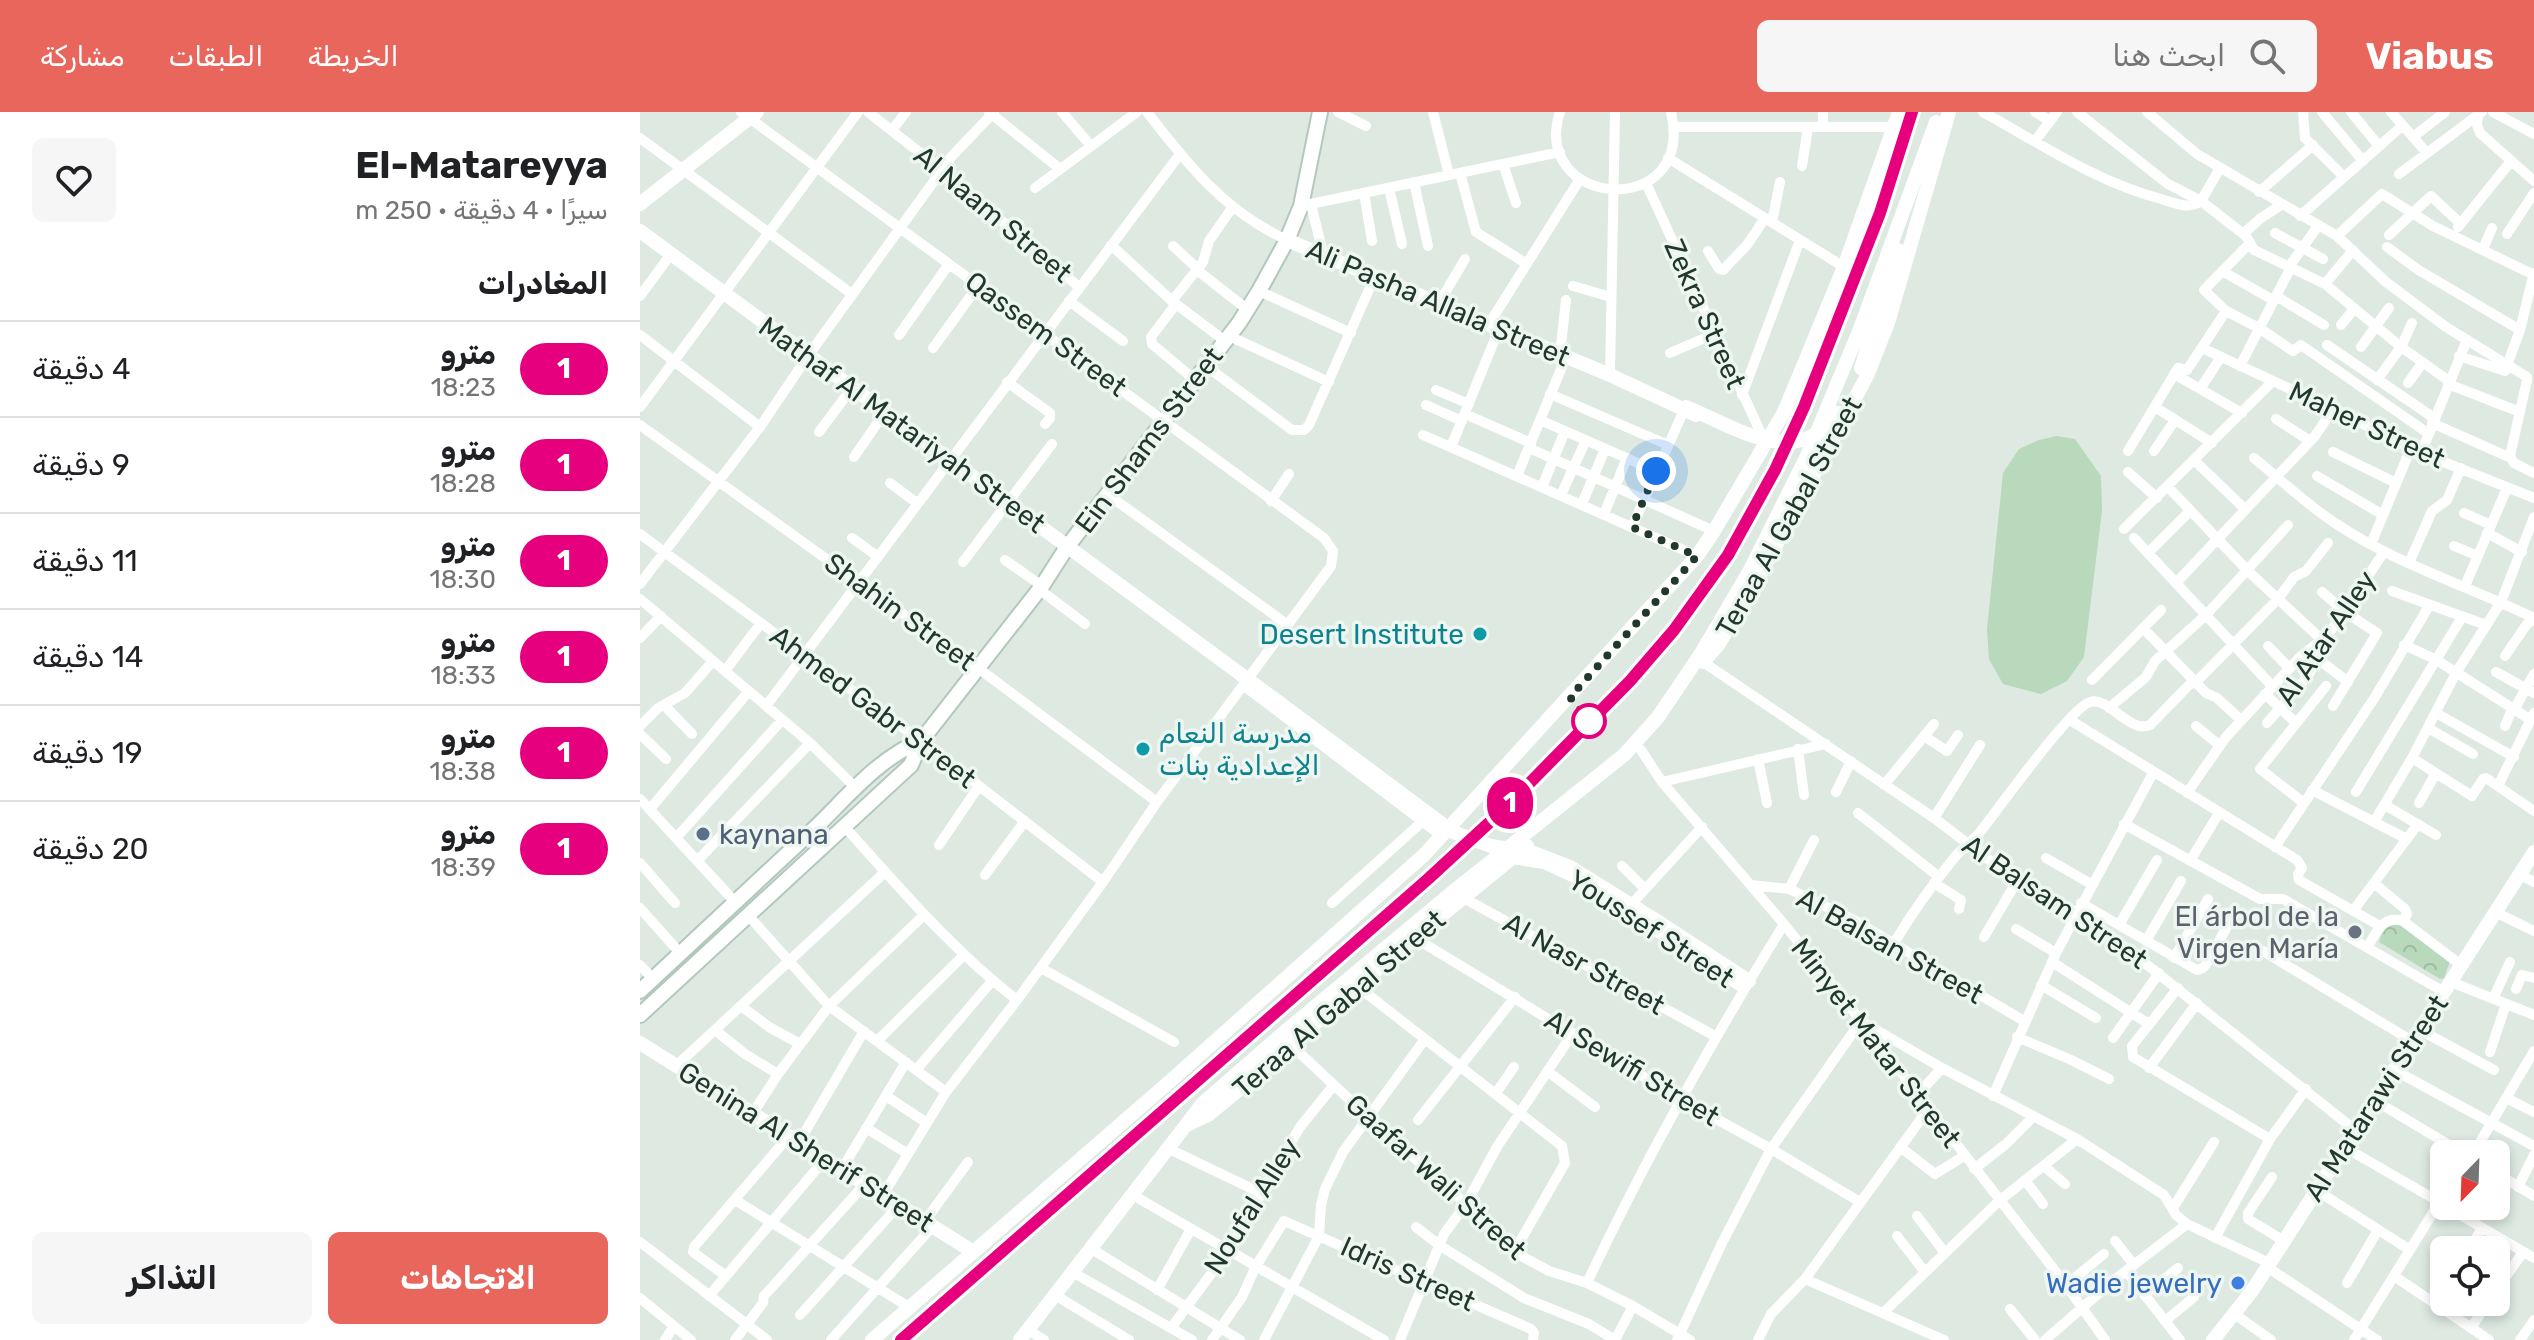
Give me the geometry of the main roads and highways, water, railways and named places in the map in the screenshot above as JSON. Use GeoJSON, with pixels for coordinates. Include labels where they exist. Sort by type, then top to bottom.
{"type":"FeatureCollection","features":[{"type":"Feature","properties":{"kind":"railway"},"geometry":{"type":"LineString","coordinates":[[901,1340],[1408,897],[1504,809],[1630,681],[1674,630],[1728,555],[1775,470],[1804,407],[1880,213],[1912,112]]}},
{"type":"Feature","properties":{"kind":"metro line","name":"1"},"geometry":{"type":"LineString","coordinates":[[901,1340],[1428,879],[1504,809],[1630,681],[1674,630],[1728,555],[1775,470],[1804,407],[1880,213],[1912,112]]}},
{"type":"Feature","properties":{"kind":"place","name":"Desert Institute"},"geometry":{"type":"Point","coordinates":[1480,634]}},
{"type":"Feature","properties":{"kind":"place","name":"مدرسة النعام الإعدادية بنات"},"geometry":{"type":"Point","coordinates":[1143,749]}},
{"type":"Feature","properties":{"kind":"place","name":"kaynana"},"geometry":{"type":"Point","coordinates":[703,834]}},
{"type":"Feature","properties":{"kind":"place","name":"El árbol de la Virgen María"},"geometry":{"type":"Point","coordinates":[2355,932]}},
{"type":"Feature","properties":{"kind":"place","name":"Wadie jewelry"},"geometry":{"type":"Point","coordinates":[2238,1283]}}]}
